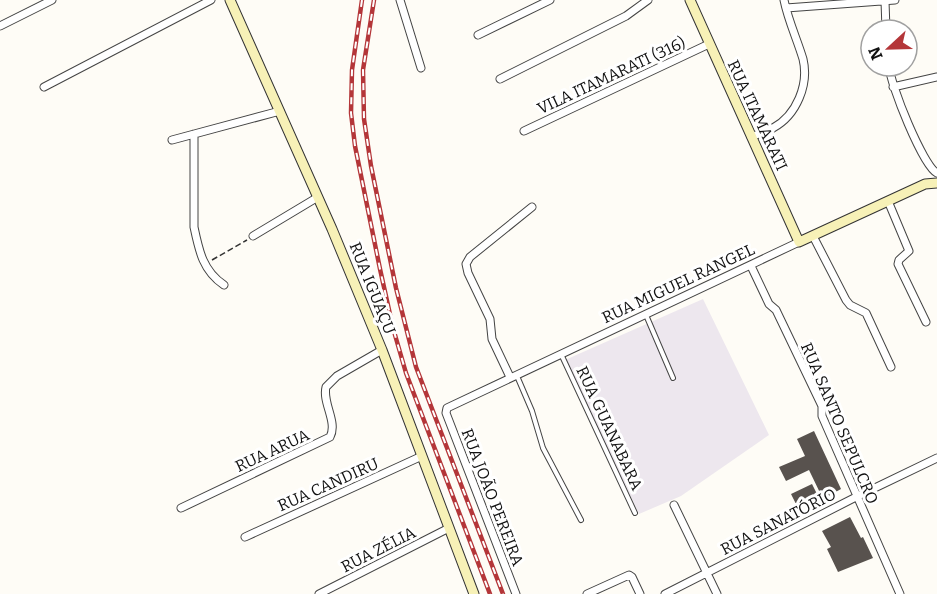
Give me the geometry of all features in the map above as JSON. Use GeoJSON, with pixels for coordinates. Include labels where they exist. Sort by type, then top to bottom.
{"type":"FeatureCollection","features":[{"type":"Feature","properties":{"kind":"main road","name":"RUA IGUAÇU"},"geometry":{"type":"LineString","coordinates":[[230,0],[318,196],[382,350],[474,594]]}},
{"type":"Feature","properties":{"kind":"main road","name":"RUA ITAMARATI"},"geometry":{"type":"LineString","coordinates":[[690,0],[799,242]]}},
{"type":"Feature","properties":{"kind":"main road","name":"RUA MIGUEL RANGEL"},"geometry":{"type":"LineString","coordinates":[[799,242],[925,184],[937,183]]}},
{"type":"Feature","properties":{"kind":"street"},"geometry":{"type":"LineString","coordinates":[[0,26],[52,0]]}},
{"type":"Feature","properties":{"kind":"street"},"geometry":{"type":"LineString","coordinates":[[44,87],[211,0]]}},
{"type":"Feature","properties":{"kind":"street"},"geometry":{"type":"LineString","coordinates":[[400,0],[421,68]]}},
{"type":"Feature","properties":{"kind":"street"},"geometry":{"type":"LineString","coordinates":[[478,35],[550,0]]}},
{"type":"Feature","properties":{"kind":"street"},"geometry":{"type":"LineString","coordinates":[[500,79],[626,16],[648,0]]}},
{"type":"Feature","properties":{"kind":"street"},"geometry":{"type":"LineString","coordinates":[[751,136],[775,127],[785,119],[802,92],[804,78],[802,58],[785,4],[895,0]]}},
{"type":"Feature","properties":{"kind":"street"},"geometry":{"type":"LineString","coordinates":[[885,1],[886,18]]}},
{"type":"Feature","properties":{"kind":"street","name":"VILA ITAMARATI (316)"},"geometry":{"type":"LineString","coordinates":[[524,131],[709,44]]}},
{"type":"Feature","properties":{"kind":"street"},"geometry":{"type":"LineString","coordinates":[[893,87],[937,77]]}},
{"type":"Feature","properties":{"kind":"street"},"geometry":{"type":"LineString","coordinates":[[891,78],[893,87],[934,171],[925,184]]}},
{"type":"Feature","properties":{"kind":"street"},"geometry":{"type":"LineString","coordinates":[[172,140],[280,111]]}},
{"type":"Feature","properties":{"kind":"street"},"geometry":{"type":"LineString","coordinates":[[194,134],[194,227],[209,273],[224,285]]}},
{"type":"Feature","properties":{"kind":"street"},"geometry":{"type":"LineString","coordinates":[[253,236],[318,196]]}},
{"type":"Feature","properties":{"kind":"street"},"geometry":{"type":"LineString","coordinates":[[888,201],[909,250],[898,264],[926,322]]}},
{"type":"Feature","properties":{"kind":"street"},"geometry":{"type":"LineString","coordinates":[[513,376],[492,339],[489,316],[468,273],[466,264],[470,256],[532,207]]}},
{"type":"Feature","properties":{"kind":"street"},"geometry":{"type":"LineString","coordinates":[[813,236],[846,300],[850,305],[866,313],[891,367]]}},
{"type":"Feature","properties":{"kind":"street","name":"RUA MIGUEL RANGEL"},"geometry":{"type":"LineString","coordinates":[[446,410],[449,406],[799,242]]}},
{"type":"Feature","properties":{"kind":"street","name":"RUA SANTO SEPULCRO"},"geometry":{"type":"LineString","coordinates":[[751,266],[769,304],[776,310],[822,406],[822,416],[900,594]]}},
{"type":"Feature","properties":{"kind":"street","name":"RUA ARUA"},"geometry":{"type":"LineString","coordinates":[[181,508],[330,437],[333,428],[325,398],[326,387],[337,376],[382,350]]}},
{"type":"Feature","properties":{"kind":"street","name":"RUA JOÃO PEREIRA"},"geometry":{"type":"LineString","coordinates":[[446,410],[516,594]]}},
{"type":"Feature","properties":{"kind":"street","name":"RUA CANDIRU"},"geometry":{"type":"LineString","coordinates":[[245,537],[422,456]]}},
{"type":"Feature","properties":{"kind":"street","name":"RUA SANATÓRIO"},"geometry":{"type":"LineString","coordinates":[[665,594],[937,458]]}},
{"type":"Feature","properties":{"kind":"street"},"geometry":{"type":"LineString","coordinates":[[674,505],[717,594]]}},
{"type":"Feature","properties":{"kind":"street","name":"RUA ZÉLIA"},"geometry":{"type":"LineString","coordinates":[[319,594],[449,528]]}},
{"type":"Feature","properties":{"kind":"street"},"geometry":{"type":"LineString","coordinates":[[587,594],[629,575],[640,594]]}},
{"type":"Feature","properties":{"kind":"lane"},"geometry":{"type":"LineString","coordinates":[[646,315],[673,378]]}},
{"type":"Feature","properties":{"kind":"lane","name":"RUA GUANABARA"},"geometry":{"type":"LineString","coordinates":[[561,354],[635,513]]}},
{"type":"Feature","properties":{"kind":"lane"},"geometry":{"type":"LineString","coordinates":[[513,376],[532,411],[543,448],[581,520]]}},
{"type":"Feature","properties":{"kind":"path"},"geometry":{"type":"LineString","coordinates":[[205,265],[253,236]]}},
{"type":"Feature","properties":{"kind":"shaded area"},"geometry":{"type":"Polygon","coordinates":[[[703,299],[769,435],[681,496],[639,514],[565,360],[703,299]]]}},
{"type":"Feature","properties":{"kind":"building"},"geometry":{"type":"Polygon","coordinates":[[[814,431],[841,489],[823,499],[809,470],[786,481],[779,467],[805,456],[797,439],[814,431]]]}},
{"type":"Feature","properties":{"kind":"building"},"geometry":{"type":"Polygon","coordinates":[[[812,484],[817,494],[796,504],[791,494],[812,484]]]}},
{"type":"Feature","properties":{"kind":"building"},"geometry":{"type":"Polygon","coordinates":[[[850,517],[873,558],[838,572],[827,549],[831,547],[822,531],[850,517]]]}},
{"type":"Feature","properties":{"kind":"railway"},"geometry":{"type":"LineString","coordinates":[[362,0],[352,70],[351,113],[355,146],[380,269],[406,373],[490,594]]}},
{"type":"Feature","properties":{"kind":"railway"},"geometry":{"type":"LineString","coordinates":[[374,0],[363,70],[364,119],[371,166],[396,288],[416,367],[503,594]]}}]}
